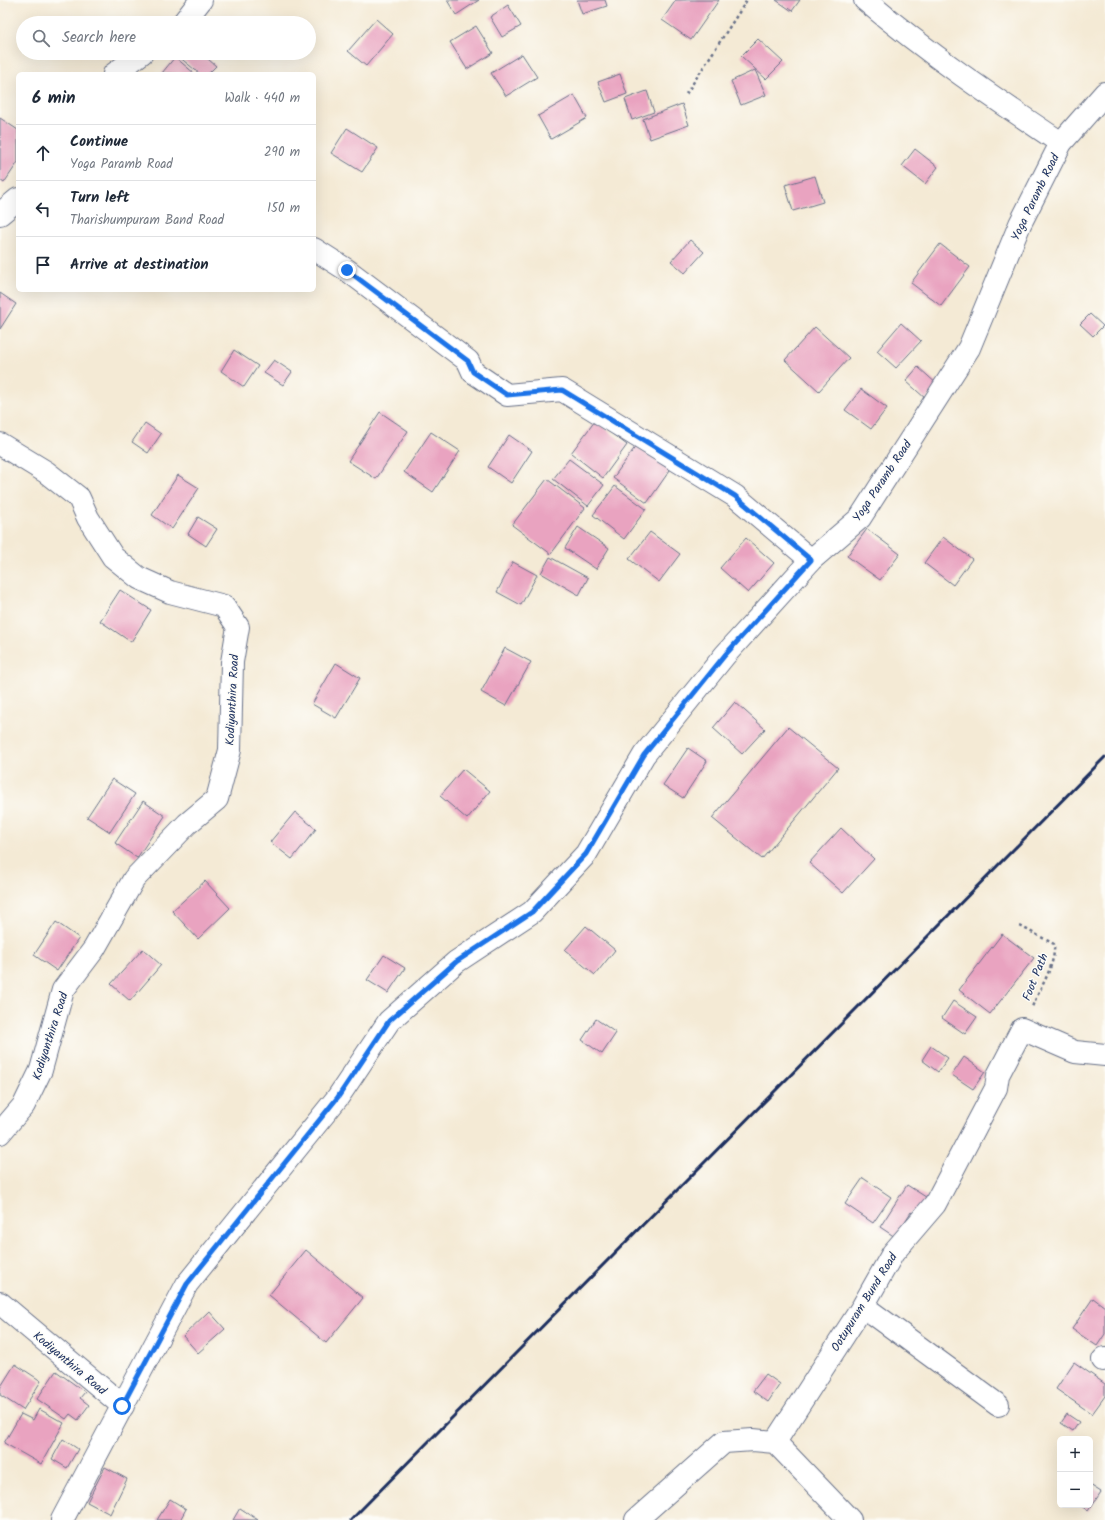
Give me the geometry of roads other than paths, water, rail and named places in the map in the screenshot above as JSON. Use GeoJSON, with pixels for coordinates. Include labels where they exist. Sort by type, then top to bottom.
{"type":"FeatureCollection","features":[{"type":"Feature","properties":{"kind":"street"},"geometry":{"type":"LineString","coordinates":[[188,16],[201,0]]}},
{"type":"Feature","properties":{"kind":"street"},"geometry":{"type":"LineString","coordinates":[[865,0],[902,32],[994,97],[1062,142]]}},
{"type":"Feature","properties":{"kind":"street"},"geometry":{"type":"LineString","coordinates":[[117,72],[133,60]]}},
{"type":"Feature","properties":{"kind":"street","name":"Yoga Paramb Road"},"geometry":{"type":"LineString","coordinates":[[62,1520],[187,1284],[338,1097],[389,1021],[456,962],[532,912],[586,854],[644,755],[725,655],[811,560],[860,518],[969,348],[1020,224],[1062,142],[1105,93]]}},
{"type":"Feature","properties":{"kind":"street"},"geometry":{"type":"LineString","coordinates":[[0,214],[16,201]]}},
{"type":"Feature","properties":{"kind":"street"},"geometry":{"type":"LineString","coordinates":[[316,250],[347,270],[468,361],[473,372],[507,395],[562,390],[735,496],[811,560]]}},
{"type":"Feature","properties":{"kind":"street","name":"Kodiyanthira Road"},"geometry":{"type":"LineString","coordinates":[[0,444],[46,472],[79,498],[88,518],[113,557],[139,578],[170,592],[224,606],[238,627],[232,662],[230,750],[217,799],[187,824],[134,879],[94,949],[63,990],[41,1070],[24,1105],[0,1133]]}},
{"type":"Feature","properties":{"kind":"street","name":"Ootupuram Bund Road"},"geometry":{"type":"LineString","coordinates":[[775,1442],[863,1306],[892,1253],[935,1204],[996,1088],[998,1075],[1022,1029],[1075,1052],[1105,1055]]}},
{"type":"Feature","properties":{"kind":"street","name":"Kodiyanthira Road"},"geometry":{"type":"LineString","coordinates":[[0,1303],[122,1406]]}},
{"type":"Feature","properties":{"kind":"street"},"geometry":{"type":"LineString","coordinates":[[863,1306],[998,1405]]}},
{"type":"Feature","properties":{"kind":"street"},"geometry":{"type":"LineString","coordinates":[[636,1520],[724,1442],[753,1440],[775,1442],[850,1520]]}},
{"type":"Feature","properties":{"kind":"railway"},"geometry":{"type":"LineString","coordinates":[[351,1520],[1105,757]]}}]}
